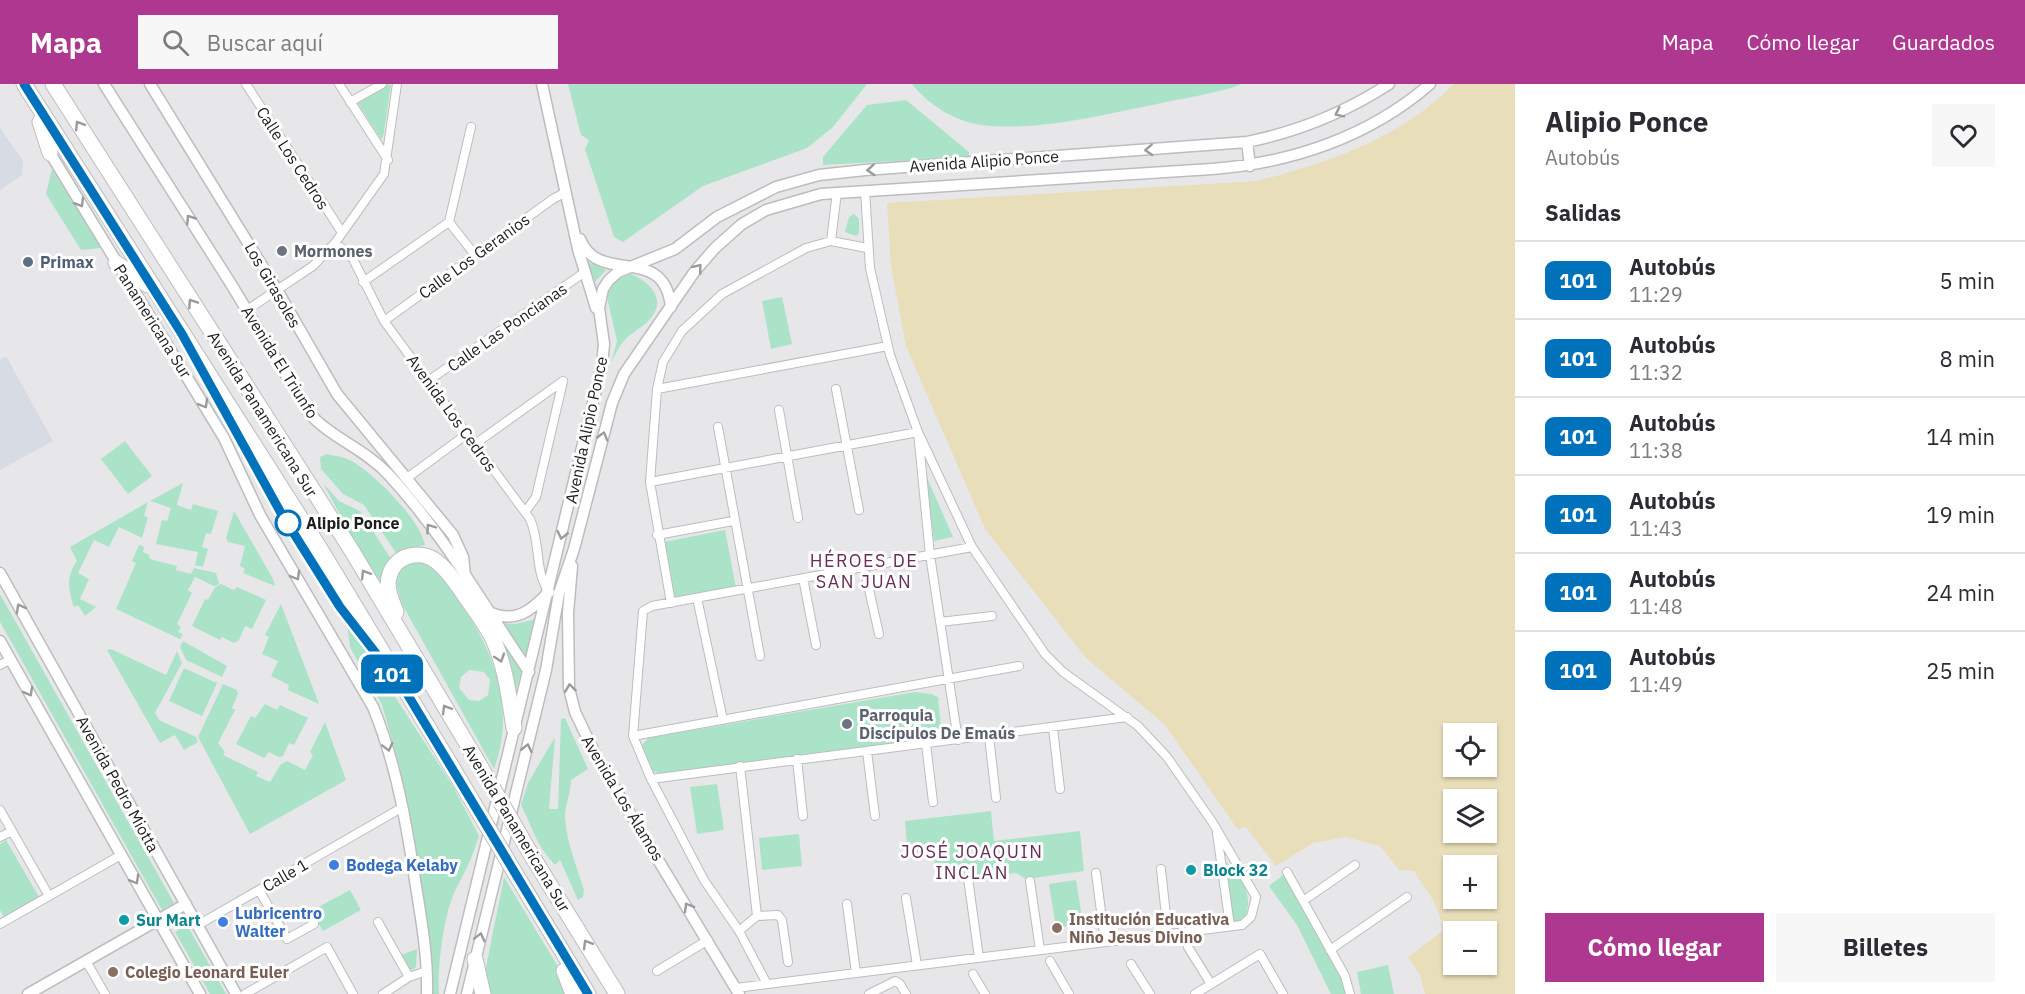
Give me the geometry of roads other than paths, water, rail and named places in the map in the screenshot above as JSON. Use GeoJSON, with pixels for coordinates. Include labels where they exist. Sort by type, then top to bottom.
{"type":"FeatureCollection","features":[{"type":"Feature","properties":{"kind":"highway"},"geometry":{"type":"LineString","coordinates":[[23,84],[46,135],[50,153]]}},
{"type":"Feature","properties":{"kind":"highway","name":"Avenida Panamericana Sur"},"geometry":{"type":"LineString","coordinates":[[23,84],[320,547],[588,994]]}},
{"type":"Feature","properties":{"kind":"highway","name":"Avenida Panamericana Sur"},"geometry":{"type":"LineString","coordinates":[[53,84],[352,551],[532,856],[617,994]]}},
{"type":"Feature","properties":{"kind":"highway"},"geometry":{"type":"LineString","coordinates":[[116,262],[153,289]]}},
{"type":"Feature","properties":{"kind":"highway"},"geometry":{"type":"LineString","coordinates":[[414,654],[388,588],[389,576],[394,565],[416,554],[427,556],[447,571],[493,639],[506,678],[514,728]]}},
{"type":"Feature","properties":{"kind":"highway"},"geometry":{"type":"LineString","coordinates":[[550,930],[549,946],[572,987],[573,994]]}},
{"type":"Feature","properties":{"kind":"highway"},"geometry":{"type":"LineString","coordinates":[[475,959],[483,994]]}},
{"type":"Feature","properties":{"kind":"main road","name":"Avenida El Triunfo"},"geometry":{"type":"LineString","coordinates":[[104,84],[309,412],[321,426],[387,473],[412,502],[529,672]]}},
{"type":"Feature","properties":{"kind":"main road","name":"Los Girasoles"},"geometry":{"type":"LineString","coordinates":[[150,84],[277,290],[337,394],[407,478]]}},
{"type":"Feature","properties":{"kind":"main road"},"geometry":{"type":"LineString","coordinates":[[542,84],[585,272],[600,320]]}},
{"type":"Feature","properties":{"kind":"main road","name":"Avenida Alipio Ponce"},"geometry":{"type":"LineString","coordinates":[[450,994],[549,592],[604,356],[599,308],[603,289],[618,272],[648,262],[675,249],[717,217],[744,202],[776,188],[819,175],[1247,142],[1289,133],[1322,122],[1359,104],[1389,84]]}},
{"type":"Feature","properties":{"kind":"main road","name":"Avenida Alipio Ponce"},"geometry":{"type":"LineString","coordinates":[[467,994],[546,669],[559,593],[574,549],[593,470],[624,374],[702,263],[742,224],[766,210],[793,200],[837,192],[1250,166],[1306,153],[1347,136],[1408,102],[1430,84]]}},
{"type":"Feature","properties":{"kind":"main road"},"geometry":{"type":"LineString","coordinates":[[1247,142],[1250,166]]}},
{"type":"Feature","properties":{"kind":"main road","name":"Panamericana Sur"},"geometry":{"type":"LineString","coordinates":[[50,153],[224,438],[260,515],[374,707],[386,737],[403,807],[427,971],[427,994]]}},
{"type":"Feature","properties":{"kind":"main road"},"geometry":{"type":"LineString","coordinates":[[574,224],[584,249],[590,255],[610,265],[643,268],[660,278],[666,287],[670,307]]}},
{"type":"Feature","properties":{"kind":"main road"},"geometry":{"type":"LineString","coordinates":[[407,478],[453,535],[463,557],[465,576]]}},
{"type":"Feature","properties":{"kind":"main road","name":"Avenida Los Álamos"},"geometry":{"type":"LineString","coordinates":[[574,549],[568,612],[569,688],[575,712],[599,762],[737,991]]}},
{"type":"Feature","properties":{"kind":"main road","name":"Avenida Pedro Miotta"},"geometry":{"type":"LineString","coordinates":[[0,573],[236,994]]}},
{"type":"Feature","properties":{"kind":"main road"},"geometry":{"type":"LineString","coordinates":[[489,612],[507,618],[523,614],[532,610],[549,592]]}},
{"type":"Feature","properties":{"kind":"main road","name":"Avenida Pedro Miotta"},"geometry":{"type":"LineString","coordinates":[[0,641],[200,994]]}},
{"type":"Feature","properties":{"kind":"main road"},"geometry":{"type":"LineString","coordinates":[[28,994],[186,904]]}},
{"type":"Feature","properties":{"kind":"street","name":"Calle Los Cedros"},"geometry":{"type":"LineString","coordinates":[[246,84],[341,231]]}},
{"type":"Feature","properties":{"kind":"street"},"geometry":{"type":"LineString","coordinates":[[339,84],[388,160]]}},
{"type":"Feature","properties":{"kind":"street"},"geometry":{"type":"LineString","coordinates":[[350,102],[382,84]]}},
{"type":"Feature","properties":{"kind":"street"},"geometry":{"type":"LineString","coordinates":[[247,310],[313,266],[335,243],[341,231],[384,174],[388,160],[397,84]]}},
{"type":"Feature","properties":{"kind":"street"},"geometry":{"type":"LineString","coordinates":[[363,282],[450,222],[471,127]]}},
{"type":"Feature","properties":{"kind":"street"},"geometry":{"type":"LineString","coordinates":[[737,991],[767,984],[1242,925],[1251,917],[1256,897],[1216,830],[1167,758],[1127,717],[1063,672],[1045,654],[972,547],[918,432],[888,346],[867,248],[865,191]]}},
{"type":"Feature","properties":{"kind":"street","name":"Calle Los Geranios"},"geometry":{"type":"LineString","coordinates":[[384,321],[566,192]]}},
{"type":"Feature","properties":{"kind":"street"},"geometry":{"type":"LineString","coordinates":[[831,241],[837,192]]}},
{"type":"Feature","properties":{"kind":"street"},"geometry":{"type":"LineString","coordinates":[[450,222],[475,255]]}},
{"type":"Feature","properties":{"kind":"street"},"geometry":{"type":"LineString","coordinates":[[671,603],[657,535],[650,482],[657,389],[668,352],[682,331],[722,294],[806,248],[831,241],[867,248]]}},
{"type":"Feature","properties":{"kind":"street","name":"Avenida Los Cedros"},"geometry":{"type":"LineString","coordinates":[[335,243],[351,255],[384,321],[525,512],[537,536],[542,582],[549,592]]}},
{"type":"Feature","properties":{"kind":"street","name":"Calle Las Poncianas"},"geometry":{"type":"LineString","coordinates":[[428,381],[585,272]]}},
{"type":"Feature","properties":{"kind":"street"},"geometry":{"type":"LineString","coordinates":[[657,389],[888,346]]}},
{"type":"Feature","properties":{"kind":"street"},"geometry":{"type":"LineString","coordinates":[[475,444],[564,381],[536,497],[525,512]]}},
{"type":"Feature","properties":{"kind":"street"},"geometry":{"type":"LineString","coordinates":[[836,389],[859,510]]}},
{"type":"Feature","properties":{"kind":"street"},"geometry":{"type":"LineString","coordinates":[[779,410],[798,518]]}},
{"type":"Feature","properties":{"kind":"street"},"geometry":{"type":"LineString","coordinates":[[718,428],[733,521],[760,656]]}},
{"type":"Feature","properties":{"kind":"street"},"geometry":{"type":"LineString","coordinates":[[650,482],[918,432]]}},
{"type":"Feature","properties":{"kind":"street"},"geometry":{"type":"LineString","coordinates":[[918,432],[930,555],[958,740]]}},
{"type":"Feature","properties":{"kind":"street"},"geometry":{"type":"LineString","coordinates":[[407,478],[467,434]]}},
{"type":"Feature","properties":{"kind":"street"},"geometry":{"type":"LineString","coordinates":[[657,535],[733,521]]}},
{"type":"Feature","properties":{"kind":"street"},"geometry":{"type":"LineString","coordinates":[[767,984],[739,931],[704,880],[651,779],[633,736],[643,610],[652,606],[972,547]]}},
{"type":"Feature","properties":{"kind":"street"},"geometry":{"type":"LineString","coordinates":[[864,567],[879,634]]}},
{"type":"Feature","properties":{"kind":"street"},"geometry":{"type":"LineString","coordinates":[[803,578],[816,645]]}},
{"type":"Feature","properties":{"kind":"street"},"geometry":{"type":"LineString","coordinates":[[697,598],[723,720]]}},
{"type":"Feature","properties":{"kind":"street"},"geometry":{"type":"LineString","coordinates":[[940,622],[992,616]]}},
{"type":"Feature","properties":{"kind":"street"},"geometry":{"type":"LineString","coordinates":[[0,665],[11,659]]}},
{"type":"Feature","properties":{"kind":"street"},"geometry":{"type":"LineString","coordinates":[[633,736],[1019,666]]}},
{"type":"Feature","properties":{"kind":"street"},"geometry":{"type":"LineString","coordinates":[[651,779],[1127,717]]}},
{"type":"Feature","properties":{"kind":"street"},"geometry":{"type":"LineString","coordinates":[[1053,728],[1060,789]]}},
{"type":"Feature","properties":{"kind":"street"},"geometry":{"type":"LineString","coordinates":[[989,736],[996,798]]}},
{"type":"Feature","properties":{"kind":"street"},"geometry":{"type":"LineString","coordinates":[[926,744],[933,802]]}},
{"type":"Feature","properties":{"kind":"street"},"geometry":{"type":"LineString","coordinates":[[867,751],[875,816]]}},
{"type":"Feature","properties":{"kind":"street"},"geometry":{"type":"LineString","coordinates":[[797,759],[803,816]]}},
{"type":"Feature","properties":{"kind":"street"},"geometry":{"type":"LineString","coordinates":[[740,766],[757,916]]}},
{"type":"Feature","properties":{"kind":"street","name":"Calle 1"},"geometry":{"type":"LineString","coordinates":[[198,926],[403,807]]}},
{"type":"Feature","properties":{"kind":"street"},"geometry":{"type":"LineString","coordinates":[[0,810],[49,896]]}},
{"type":"Feature","properties":{"kind":"street"},"geometry":{"type":"LineString","coordinates":[[1216,830],[1230,926]]}},
{"type":"Feature","properties":{"kind":"street"},"geometry":{"type":"LineString","coordinates":[[0,837],[12,831]]}},
{"type":"Feature","properties":{"kind":"street"},"geometry":{"type":"LineString","coordinates":[[0,924],[121,855]]}},
{"type":"Feature","properties":{"kind":"street"},"geometry":{"type":"LineString","coordinates":[[1303,901],[1355,865]]}},
{"type":"Feature","properties":{"kind":"street"},"geometry":{"type":"LineString","coordinates":[[1161,869],[1168,934]]}},
{"type":"Feature","properties":{"kind":"street"},"geometry":{"type":"LineString","coordinates":[[1287,872],[1345,976],[1350,994]]}},
{"type":"Feature","properties":{"kind":"street"},"geometry":{"type":"LineString","coordinates":[[1096,873],[1105,942]]}},
{"type":"Feature","properties":{"kind":"street"},"geometry":{"type":"LineString","coordinates":[[968,878],[979,958]]}},
{"type":"Feature","properties":{"kind":"street"},"geometry":{"type":"LineString","coordinates":[[1030,881],[1040,950]]}},
{"type":"Feature","properties":{"kind":"street"},"geometry":{"type":"LineString","coordinates":[[259,890],[287,939],[314,924]]}},
{"type":"Feature","properties":{"kind":"street"},"geometry":{"type":"LineString","coordinates":[[1330,950],[1407,897]]}},
{"type":"Feature","properties":{"kind":"street"},"geometry":{"type":"LineString","coordinates":[[906,898],[917,965]]}},
{"type":"Feature","properties":{"kind":"street"},"geometry":{"type":"LineString","coordinates":[[847,904],[856,973]]}},
{"type":"Feature","properties":{"kind":"street"},"geometry":{"type":"LineString","coordinates":[[739,931],[757,916],[775,914],[781,917],[788,962]]}},
{"type":"Feature","properties":{"kind":"street"},"geometry":{"type":"LineString","coordinates":[[378,922],[409,977]]}},
{"type":"Feature","properties":{"kind":"street"},"geometry":{"type":"LineString","coordinates":[[657,971],[708,940]]}},
{"type":"Feature","properties":{"kind":"street"},"geometry":{"type":"LineString","coordinates":[[245,994],[327,947],[353,994]]}},
{"type":"Feature","properties":{"kind":"street"},"geometry":{"type":"LineString","coordinates":[[1188,947],[1211,984]]}},
{"type":"Feature","properties":{"kind":"street"},"geometry":{"type":"LineString","coordinates":[[1195,994],[1260,954],[1283,994]]}},
{"type":"Feature","properties":{"kind":"street"},"geometry":{"type":"LineString","coordinates":[[86,961],[105,994]]}},
{"type":"Feature","properties":{"kind":"street"},"geometry":{"type":"LineString","coordinates":[[1050,962],[1069,994]]}},
{"type":"Feature","properties":{"kind":"street"},"geometry":{"type":"LineString","coordinates":[[1131,964],[1150,994]]}},
{"type":"Feature","properties":{"kind":"street"},"geometry":{"type":"LineString","coordinates":[[383,994],[409,977],[427,971]]}},
{"type":"Feature","properties":{"kind":"street"},"geometry":{"type":"LineString","coordinates":[[973,974],[985,994]]}},
{"type":"Feature","properties":{"kind":"street"},"geometry":{"type":"LineString","coordinates":[[869,994],[895,981],[900,984],[906,994]]}},
{"type":"Feature","properties":{"kind":"place","name":"Mormones"},"geometry":{"type":"Point","coordinates":[282,251]}},
{"type":"Feature","properties":{"kind":"place","name":"Primax"},"geometry":{"type":"Point","coordinates":[28,262]}},
{"type":"Feature","properties":{"kind":"place","name":"Alipio Ponce"},"geometry":{"type":"Point","coordinates":[288,523]}},
{"type":"Feature","properties":{"kind":"place","name":"Parroquia Discípulos De Emaús"},"geometry":{"type":"Point","coordinates":[847,724]}},
{"type":"Feature","properties":{"kind":"place","name":"Bodega Kelaby"},"geometry":{"type":"Point","coordinates":[334,865]}},
{"type":"Feature","properties":{"kind":"place","name":"Block 32"},"geometry":{"type":"Point","coordinates":[1191,870]}},
{"type":"Feature","properties":{"kind":"place","name":"Sur Mart"},"geometry":{"type":"Point","coordinates":[124,920]}},
{"type":"Feature","properties":{"kind":"place","name":"Lubricentro Walter"},"geometry":{"type":"Point","coordinates":[223,922]}},
{"type":"Feature","properties":{"kind":"place","name":"Institución Educativa Niño Jesus Divino"},"geometry":{"type":"Point","coordinates":[1057,928]}},
{"type":"Feature","properties":{"kind":"place","name":"Colegio Leonard Euler"},"geometry":{"type":"Point","coordinates":[113,972]}},
{"type":"Feature","properties":{"kind":"district","name":"HÉROES DE SAN JUAN"},"geometry":{"type":"Point","coordinates":[864,571]}},
{"type":"Feature","properties":{"kind":"district","name":"JOSÉ JOAQUIN INCLAN"},"geometry":{"type":"Point","coordinates":[972,862]}}]}
